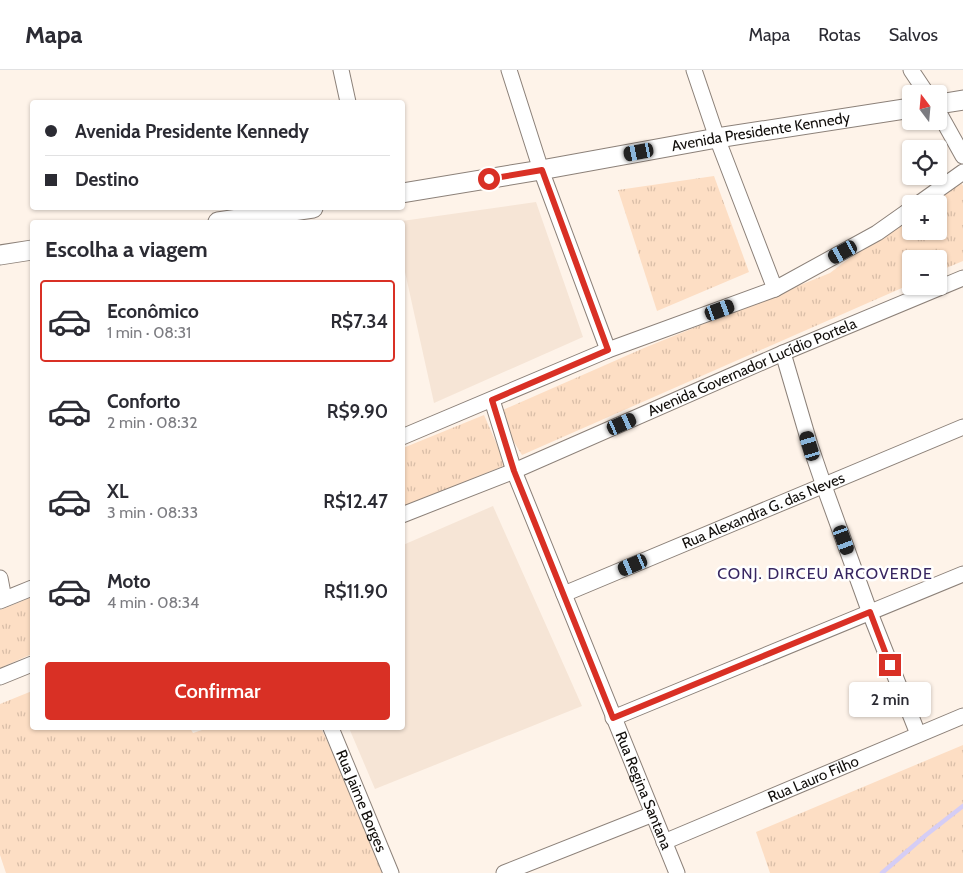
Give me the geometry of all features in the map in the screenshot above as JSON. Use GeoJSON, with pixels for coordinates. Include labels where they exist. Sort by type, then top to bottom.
{"type":"FeatureCollection","features":[{"type":"Feature","properties":{"kind":"street"},"geometry":{"type":"LineString","coordinates":[[341,70],[348,100]]}},
{"type":"Feature","properties":{"kind":"street"},"geometry":{"type":"LineString","coordinates":[[509,70],[542,170],[608,350]]}},
{"type":"Feature","properties":{"kind":"street"},"geometry":{"type":"LineString","coordinates":[[694,70],[717,138],[776,289]]}},
{"type":"Feature","properties":{"kind":"street"},"geometry":{"type":"LineString","coordinates":[[911,70],[921,85]]}},
{"type":"Feature","properties":{"kind":"street"},"geometry":{"type":"LineString","coordinates":[[948,102],[963,100]]}},
{"type":"Feature","properties":{"kind":"street","name":"Avenida Presidente Kennedy"},"geometry":{"type":"LineString","coordinates":[[405,193],[717,138],[902,109]]}},
{"type":"Feature","properties":{"kind":"street"},"geometry":{"type":"LineString","coordinates":[[948,129],[963,156]]}},
{"type":"Feature","properties":{"kind":"street"},"geometry":{"type":"LineString","coordinates":[[931,195],[963,172]]}},
{"type":"Feature","properties":{"kind":"street"},"geometry":{"type":"LineString","coordinates":[[232,220],[299,210]]}},
{"type":"Feature","properties":{"kind":"street"},"geometry":{"type":"LineString","coordinates":[[405,436],[608,350],[776,289],[877,234],[902,216]]}},
{"type":"Feature","properties":{"kind":"street"},"geometry":{"type":"LineString","coordinates":[[0,255],[30,250]]}},
{"type":"Feature","properties":{"kind":"street","name":"Avenida Governador Lucídio Portela"},"geometry":{"type":"LineString","coordinates":[[405,514],[514,471],[783,353],[963,278]]}},
{"type":"Feature","properties":{"kind":"street"},"geometry":{"type":"LineString","coordinates":[[783,353],[810,446],[824,486],[870,612],[918,734]]}},
{"type":"Feature","properties":{"kind":"street","name":"Rua Regina Santana"},"geometry":{"type":"LineString","coordinates":[[492,400],[514,471],[677,873]]}},
{"type":"Feature","properties":{"kind":"street","name":"Rua Alexandra G. das Neves"},"geometry":{"type":"LineString","coordinates":[[564,594],[963,427]]}},
{"type":"Feature","properties":{"kind":"street"},"geometry":{"type":"LineString","coordinates":[[613,718],[963,574]]}},
{"type":"Feature","properties":{"kind":"street"},"geometry":{"type":"LineString","coordinates":[[0,578],[2,600],[30,589]]}},
{"type":"Feature","properties":{"kind":"street"},"geometry":{"type":"LineString","coordinates":[[0,677],[30,665]]}},
{"type":"Feature","properties":{"kind":"street","name":"Rua Lauro Filho"},"geometry":{"type":"LineString","coordinates":[[664,842],[963,716]]}},
{"type":"Feature","properties":{"kind":"street","name":"Rua Jaime Borges"},"geometry":{"type":"LineString","coordinates":[[332,730],[391,873]]}},
{"type":"Feature","properties":{"kind":"street"},"geometry":{"type":"LineString","coordinates":[[504,873],[653,814]]}},
{"type":"Feature","properties":{"kind":"shaded area"},"geometry":{"type":"Polygon","coordinates":[[[536,202],[583,337],[434,403],[405,272],[405,221],[536,202]]]}},
{"type":"Feature","properties":{"kind":"shaded area"},"geometry":{"type":"Polygon","coordinates":[[[493,506],[582,706],[375,789],[350,730],[405,730],[405,544],[493,506]]]}},
{"type":"Feature","properties":{"kind":"green space"},"geometry":{"type":"Polygon","coordinates":[[[714,176],[749,272],[657,311],[618,190],[714,176]]]}},
{"type":"Feature","properties":{"kind":"green space"},"geometry":{"type":"Polygon","coordinates":[[[957,176],[963,186],[963,261],[947,268],[947,250],[902,250],[902,288],[522,455],[496,413],[644,348],[830,273],[902,218],[902,240],[947,240],[947,195],[933,195],[957,176]]]}},
{"type":"Feature","properties":{"kind":"green space"},"geometry":{"type":"Polygon","coordinates":[[[484,415],[506,465],[405,506],[405,447],[484,415]]]}},
{"type":"Feature","properties":{"kind":"green space"},"geometry":{"type":"Polygon","coordinates":[[[30,598],[30,655],[0,668],[0,610],[30,598]]]}},
{"type":"Feature","properties":{"kind":"green space"},"geometry":{"type":"Polygon","coordinates":[[[30,692],[30,730],[191,730],[193,733],[202,730],[322,730],[389,873],[6,873],[0,855],[0,704],[30,692]]]}},
{"type":"Feature","properties":{"kind":"green space"},"geometry":{"type":"Polygon","coordinates":[[[963,745],[963,873],[770,873],[756,832],[963,745]]]}},
{"type":"Feature","properties":{"kind":"waterway"},"geometry":{"type":"LineString","coordinates":[[882,873],[963,806]]}},
{"type":"Feature","properties":{"kind":"district","name":"CONJ. DIRCEU ARCOVERDE"},"geometry":{"type":"Point","coordinates":[825,573]}},
{"type":"Feature","properties":{"kind":"route"},"geometry":{"type":"LineString","coordinates":[[489,179],[542,170],[608,350],[492,400],[514,471],[613,718],[870,612],[890,665]]}}]}
